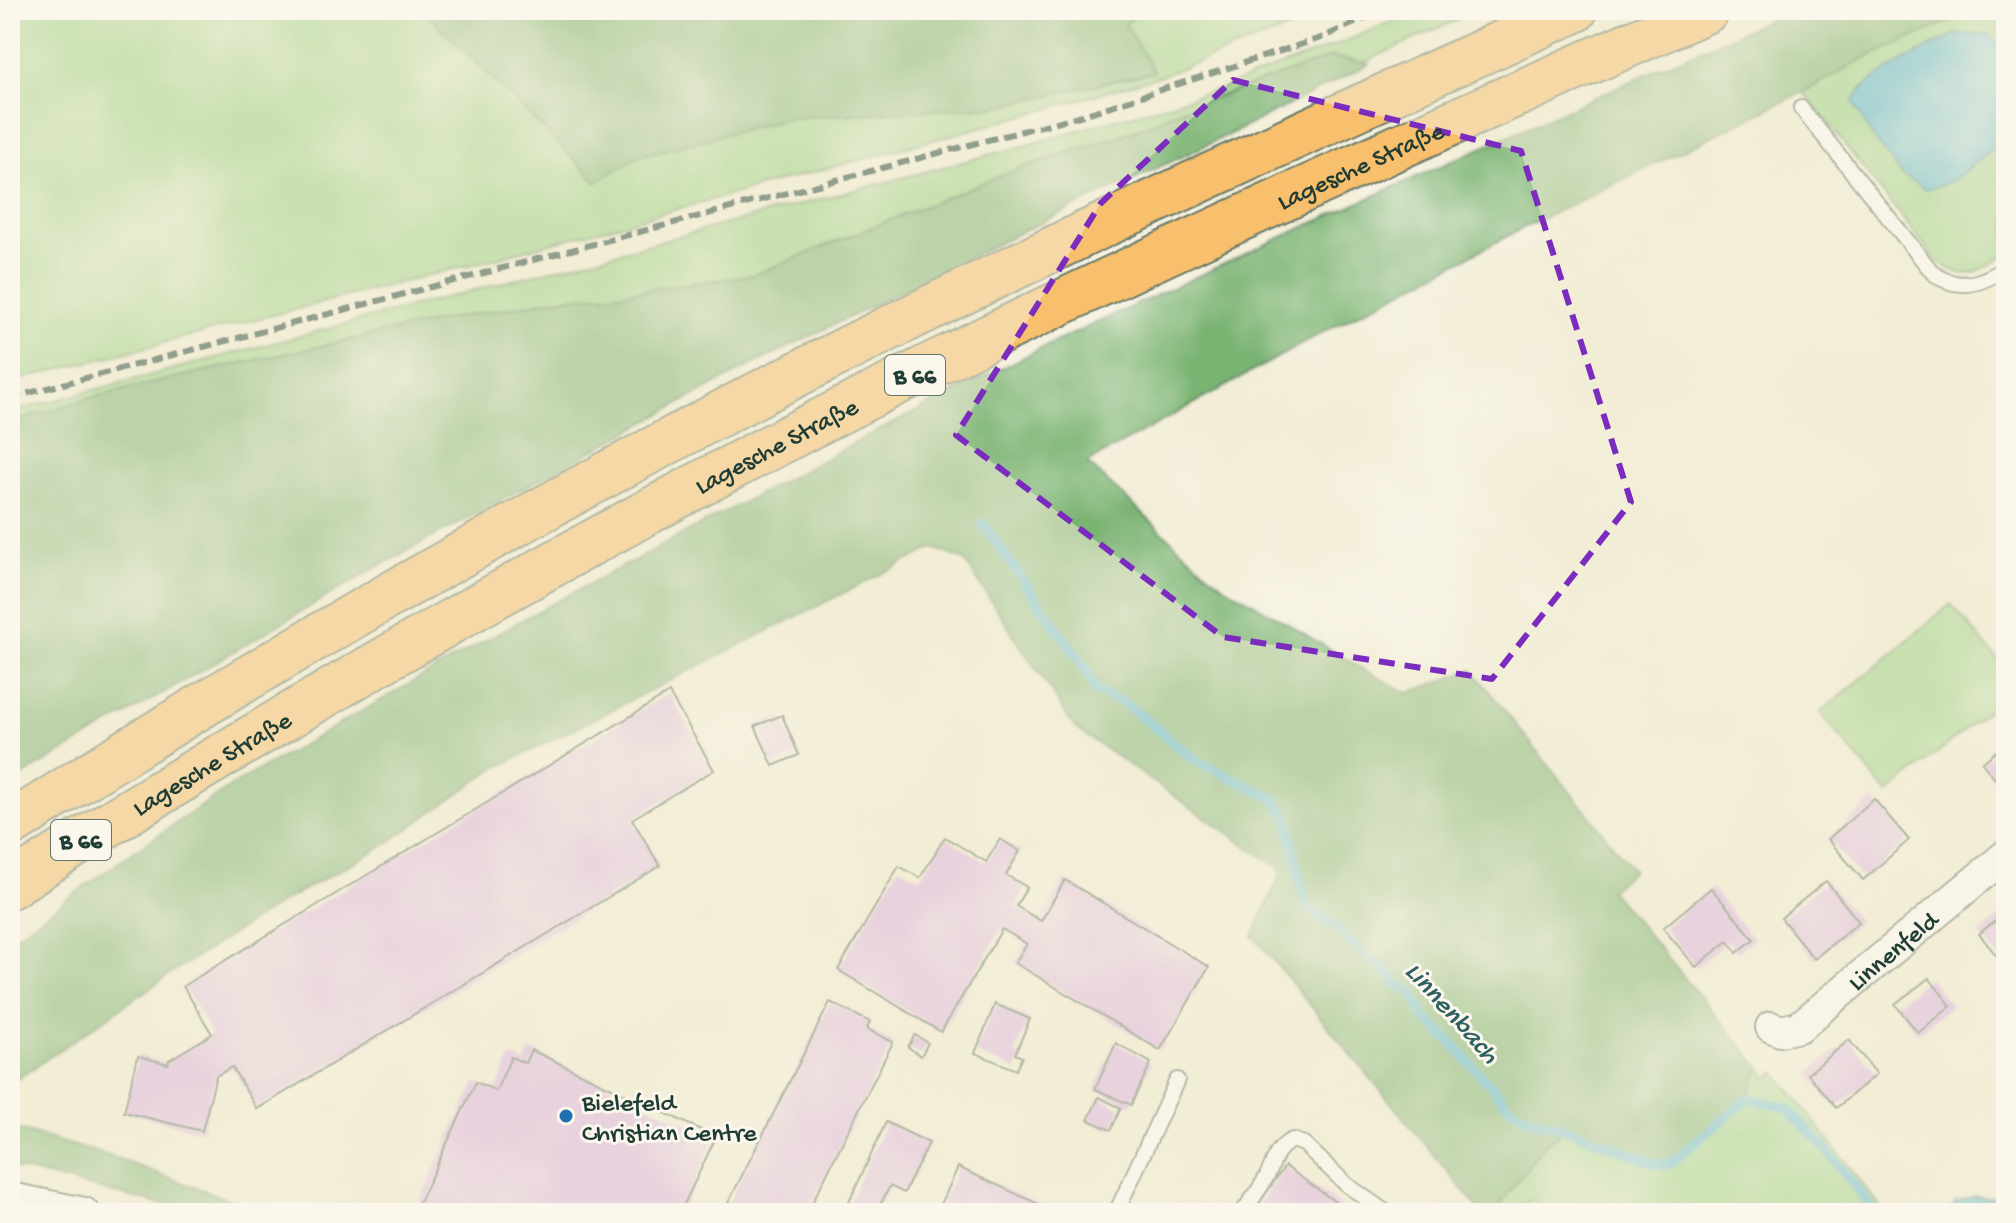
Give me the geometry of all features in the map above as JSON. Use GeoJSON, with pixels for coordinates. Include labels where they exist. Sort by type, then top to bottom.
{"type":"FeatureCollection","features":[{"type":"Feature","properties":{"kind":"highway","name":"Lagesche Straße"},"geometry":{"type":"LineString","coordinates":[[10,825],[261,669],[484,541],[718,415],[947,301],[1202,180],[1575,10]]}},
{"type":"Feature","properties":{"kind":"highway","name":"Lagesche Straße"},"geometry":{"type":"LineString","coordinates":[[10,886],[153,796],[453,618],[672,498],[981,341],[1453,122],[1707,10]]}},
{"type":"Feature","properties":{"kind":"street","name":"Linnenfeld"},"geometry":{"type":"LineString","coordinates":[[1771,1027],[1781,1031],[1799,1027],[2006,855]]}},
{"type":"Feature","properties":{"kind":"street"},"geometry":{"type":"LineString","coordinates":[[10,1198],[84,1213]]}},
{"type":"Feature","properties":{"kind":"lane"},"geometry":{"type":"LineString","coordinates":[[1801,108],[1933,273],[1943,281],[1971,284],[2006,267]]}},
{"type":"Feature","properties":{"kind":"lane"},"geometry":{"type":"LineString","coordinates":[[1116,1213],[1177,1080]]}},
{"type":"Feature","properties":{"kind":"lane"},"geometry":{"type":"LineString","coordinates":[[1242,1213],[1270,1172],[1273,1158],[1281,1146],[1292,1140],[1304,1144],[1347,1185],[1387,1213]]}},
{"type":"Feature","properties":{"kind":"highlighted area"},"geometry":{"type":"Polygon","coordinates":[[[1233,80],[1521,151],[1631,502],[1492,679],[1223,637],[956,435],[1101,203],[1233,80]]]}},
{"type":"Feature","properties":{"kind":"green space"},"geometry":{"type":"Polygon","coordinates":[[[10,10],[423,10],[597,181],[637,157],[788,118],[998,106],[1154,72],[1124,23],[1142,10],[1340,10],[1160,76],[1037,112],[477,263],[10,382],[10,10]]]}},
{"type":"Feature","properties":{"kind":"green space"},"geometry":{"type":"Polygon","coordinates":[[[423,10],[1142,10],[1125,24],[1154,72],[998,106],[788,118],[637,157],[597,182],[423,10]]]}},
{"type":"Feature","properties":{"kind":"green space"},"geometry":{"type":"Polygon","coordinates":[[[1417,10],[1478,10],[1365,62],[1332,57],[1181,110],[1131,132],[1015,170],[753,275],[554,299],[433,322],[87,399],[10,423],[10,412],[1027,145],[1220,89],[1349,40],[1417,10]]]}},
{"type":"Feature","properties":{"kind":"green space"},"geometry":{"type":"Polygon","coordinates":[[[1790,10],[1975,10],[1861,60],[1803,92],[1523,228],[1329,329],[1087,463],[1223,585],[1368,672],[1408,693],[1472,670],[1633,870],[1610,890],[1760,1067],[1748,1096],[1668,1166],[1569,1126],[1544,1145],[1494,1213],[1482,1213],[1253,936],[1282,870],[1075,728],[964,560],[933,548],[492,770],[385,845],[289,898],[176,970],[10,1084],[10,940],[231,786],[518,622],[862,439],[1038,350],[1790,10]]]}},
{"type":"Feature","properties":{"kind":"green space"},"geometry":{"type":"Polygon","coordinates":[[[1975,10],[2006,10],[2006,50],[1987,34],[1956,34],[1861,89],[1951,182],[2006,139],[2006,253],[1978,271],[1962,274],[1934,258],[1803,92],[1861,60],[1975,10]]]}},
{"type":"Feature","properties":{"kind":"green space"},"geometry":{"type":"Polygon","coordinates":[[[1332,57],[1370,64],[744,369],[379,566],[10,783],[10,423],[87,399],[433,322],[554,299],[753,275],[1015,170],[1131,132],[1181,110],[1332,57]]]}},
{"type":"Feature","properties":{"kind":"green space"},"geometry":{"type":"Polygon","coordinates":[[[1951,604],[2006,669],[2006,695],[1888,794],[1820,713],[1951,604]]]}},
{"type":"Feature","properties":{"kind":"green space"},"geometry":{"type":"Polygon","coordinates":[[[1760,1067],[1768,1078],[1776,1072],[1885,1213],[1552,1213],[1533,1200],[1505,1213],[1494,1213],[1544,1145],[1569,1126],[1668,1165],[1748,1096],[1760,1067]]]}},
{"type":"Feature","properties":{"kind":"green space"},"geometry":{"type":"Polygon","coordinates":[[[10,1127],[113,1157],[266,1213],[196,1213],[10,1167],[10,1127]]]}},
{"type":"Feature","properties":{"kind":"water"},"geometry":{"type":"Polygon","coordinates":[[[1956,34],[1987,34],[2006,50],[2006,139],[1951,182],[1926,189],[1902,175],[1872,136],[1853,101],[1886,72],[1956,34]]]}},
{"type":"Feature","properties":{"kind":"water"},"geometry":{"type":"Polygon","coordinates":[[[1975,1196],[1993,1197],[2006,1213],[1948,1213],[1956,1201],[1975,1196]]]}},
{"type":"Feature","properties":{"kind":"building"},"geometry":{"type":"Polygon","coordinates":[[[669,693],[714,770],[632,819],[660,866],[257,1109],[232,1067],[216,1076],[202,1131],[124,1112],[138,1056],[168,1064],[169,1060],[212,1034],[183,986],[669,693]]]}},
{"type":"Feature","properties":{"kind":"building"},"geometry":{"type":"Polygon","coordinates":[[[782,715],[799,755],[773,766],[755,726],[782,715]]]}},
{"type":"Feature","properties":{"kind":"building"},"geometry":{"type":"Polygon","coordinates":[[[2006,743],[2006,793],[1982,763],[2006,743]]]}},
{"type":"Feature","properties":{"kind":"building"},"geometry":{"type":"Polygon","coordinates":[[[1874,799],[1909,840],[1863,880],[1828,839],[1874,799]]]}},
{"type":"Feature","properties":{"kind":"building"},"geometry":{"type":"Polygon","coordinates":[[[945,837],[986,862],[1000,839],[1020,851],[1006,875],[1027,887],[1016,906],[1041,921],[1065,880],[1209,967],[1160,1050],[1015,963],[1027,944],[1002,929],[941,1032],[838,970],[899,866],[920,878],[945,837]]]}},
{"type":"Feature","properties":{"kind":"building"},"geometry":{"type":"Polygon","coordinates":[[[1826,881],[1859,922],[1814,959],[1781,918],[1826,881]]]}},
{"type":"Feature","properties":{"kind":"building"},"geometry":{"type":"Polygon","coordinates":[[[1711,888],[1754,939],[1737,953],[1728,941],[1696,967],[1663,928],[1711,888]]]}},
{"type":"Feature","properties":{"kind":"building"},"geometry":{"type":"Polygon","coordinates":[[[2006,912],[2006,963],[2004,965],[1979,934],[2006,912]]]}},
{"type":"Feature","properties":{"kind":"building"},"geometry":{"type":"Polygon","coordinates":[[[1929,978],[1951,1006],[1918,1033],[1895,1004],[1929,978]]]}},
{"type":"Feature","properties":{"kind":"building"},"geometry":{"type":"Polygon","coordinates":[[[830,1002],[870,1022],[867,1029],[893,1042],[807,1213],[738,1213],[726,1207],[830,1002]]]}},
{"type":"Feature","properties":{"kind":"building"},"geometry":{"type":"Polygon","coordinates":[[[995,1004],[1030,1019],[1015,1054],[1022,1057],[1016,1070],[975,1053],[995,1004]]]}},
{"type":"Feature","properties":{"kind":"building"},"geometry":{"type":"Polygon","coordinates":[[[915,1035],[928,1043],[921,1056],[908,1047],[915,1035]]]}},
{"type":"Feature","properties":{"kind":"building"},"geometry":{"type":"Polygon","coordinates":[[[1849,1040],[1877,1074],[1836,1108],[1808,1074],[1849,1040]]]}},
{"type":"Feature","properties":{"kind":"building"},"geometry":{"type":"Polygon","coordinates":[[[1116,1043],[1151,1063],[1131,1105],[1095,1089],[1116,1043]]]}},
{"type":"Feature","properties":{"kind":"building","name":"Bielefeld Christian Centre"},"geometry":{"type":"Polygon","coordinates":[[[531,1050],[716,1137],[680,1213],[414,1213],[476,1082],[496,1091],[511,1057],[525,1063],[531,1050]]]}},
{"type":"Feature","properties":{"kind":"building"},"geometry":{"type":"Polygon","coordinates":[[[1099,1097],[1121,1108],[1111,1130],[1088,1120],[1099,1097]]]}},
{"type":"Feature","properties":{"kind":"building"},"geometry":{"type":"Polygon","coordinates":[[[886,1122],[929,1143],[904,1193],[890,1186],[876,1213],[844,1213],[886,1122]]]}},
{"type":"Feature","properties":{"kind":"building"},"geometry":{"type":"Polygon","coordinates":[[[1285,1166],[1351,1213],[1252,1213],[1285,1166]]]}},
{"type":"Feature","properties":{"kind":"building"},"geometry":{"type":"Polygon","coordinates":[[[958,1167],[1058,1213],[937,1213],[958,1167]]]}},
{"type":"Feature","properties":{"kind":"waterway","name":"Linnenbach"},"geometry":{"type":"LineString","coordinates":[[983,524],[1083,665],[1096,691],[1126,704],[1195,760],[1273,798],[1287,817],[1306,907],[1381,966],[1396,984],[1412,992],[1424,1017],[1511,1108],[1531,1119],[1573,1131],[1654,1163],[1669,1164],[1749,1098],[1788,1108],[1823,1146],[1876,1213]]}},
{"type":"Feature","properties":{"kind":"railway"},"geometry":{"type":"LineString","coordinates":[[10,398],[1083,115],[1321,38],[1384,10]]}},
{"type":"Feature","properties":{"kind":"place","name":"Bielefeld Christian Centre"},"geometry":{"type":"Point","coordinates":[566,1116]}}]}
